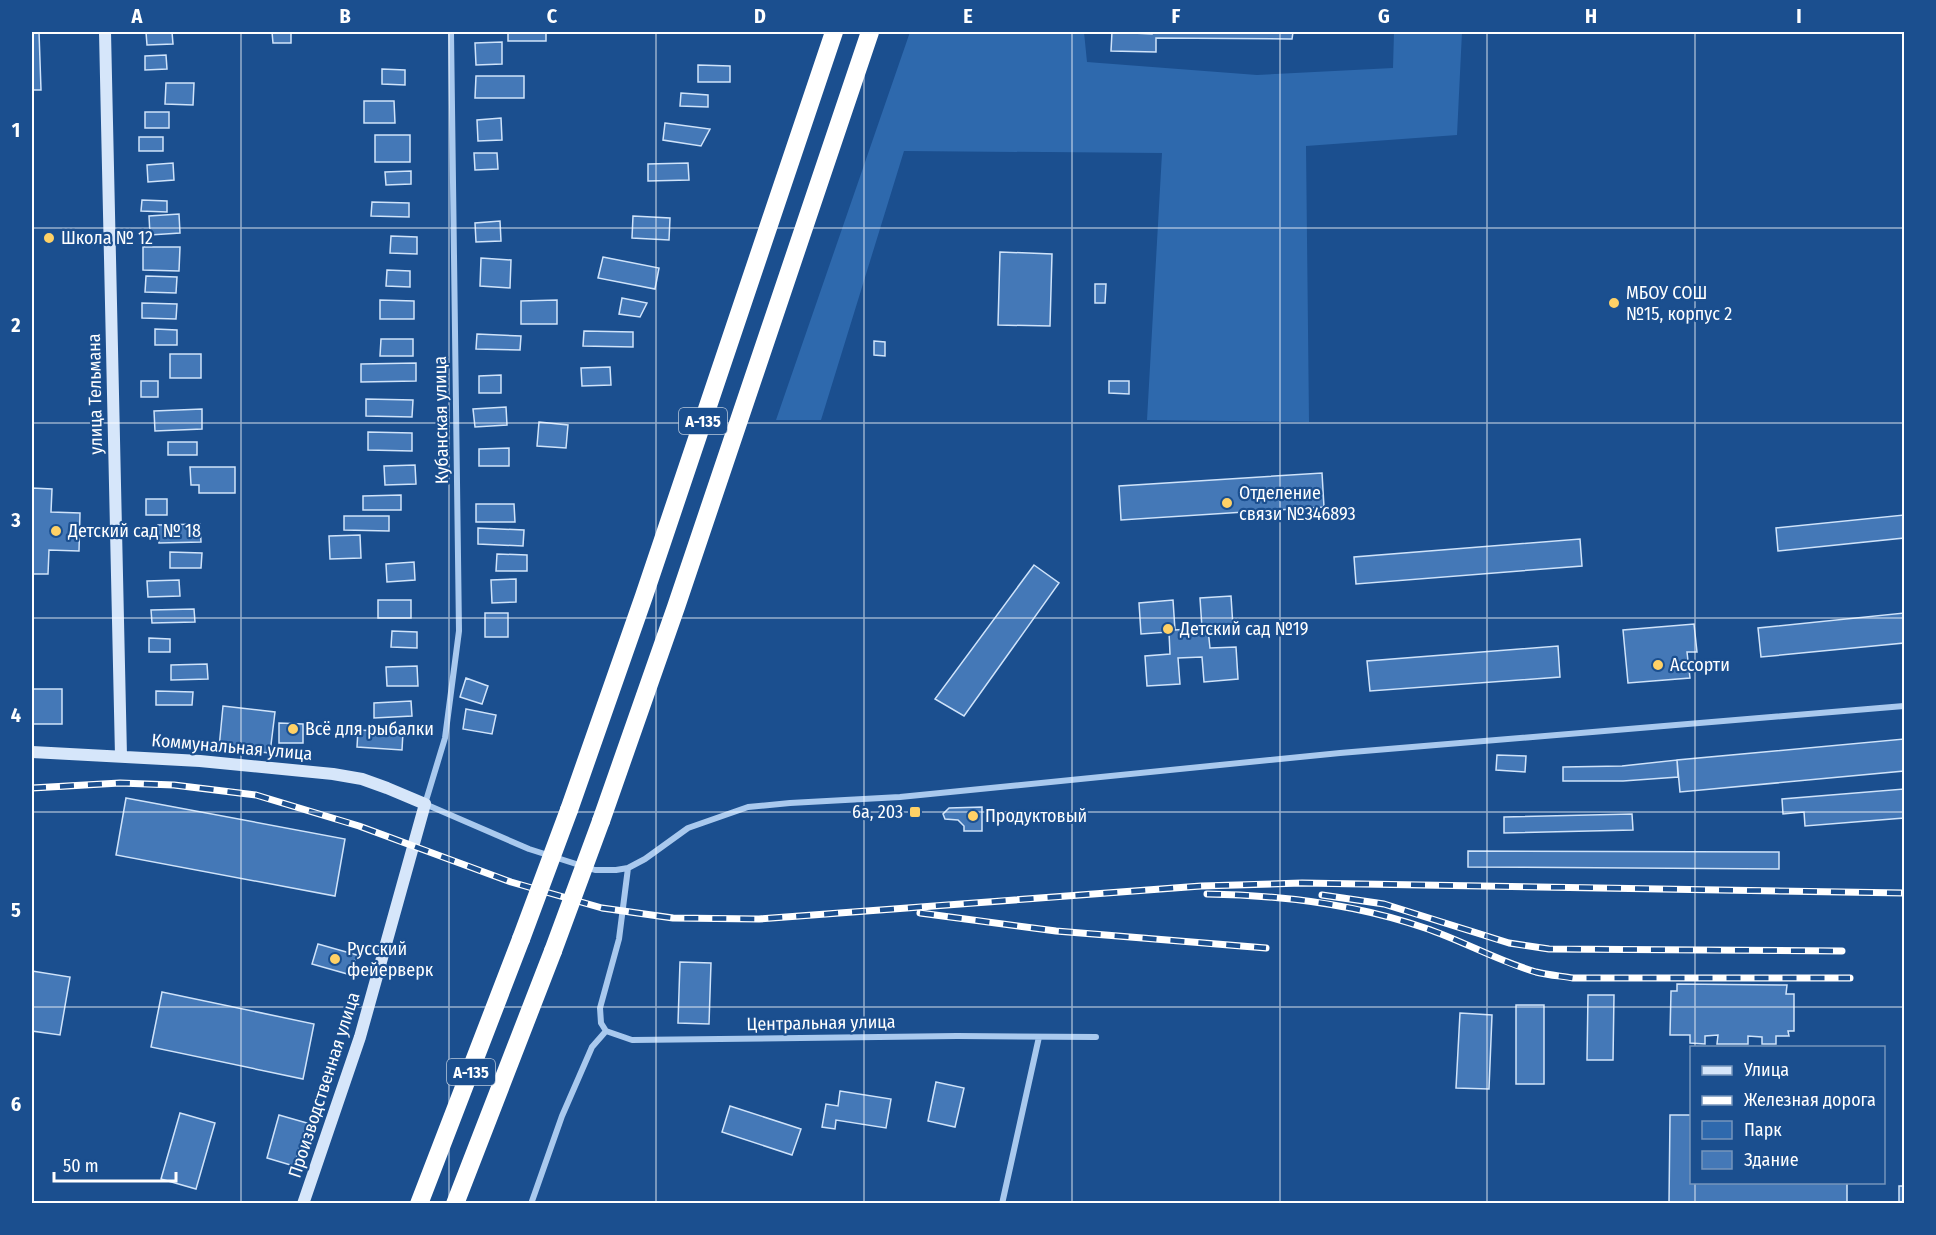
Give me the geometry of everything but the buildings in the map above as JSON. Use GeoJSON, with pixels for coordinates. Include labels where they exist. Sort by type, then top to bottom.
{"type":"FeatureCollection","features":[{"type":"Feature","properties":{"kind":"highway","name":"А-135"},"geometry":{"type":"LineString","coordinates":[[419,1203],[569,810],[644,596],[834,32]]}},
{"type":"Feature","properties":{"kind":"highway","name":"А-135"},"geometry":{"type":"LineString","coordinates":[[455,1203],[601,821],[676,608],[870,32]]}},
{"type":"Feature","properties":{"kind":"street","name":"улица Тельмана"},"geometry":{"type":"LineString","coordinates":[[105,32],[121,756]]}},
{"type":"Feature","properties":{"kind":"street","name":"Кубанская улица"},"geometry":{"type":"LineString","coordinates":[[425,804],[445,738],[459,631],[451,32]]}},
{"type":"Feature","properties":{"kind":"street"},"geometry":{"type":"LineString","coordinates":[[425,804],[530,849],[595,870],[616,870],[627,868],[645,859],[688,828],[748,807],[900,797],[1340,753],[1905,706]]}},
{"type":"Feature","properties":{"kind":"street","name":"Коммунальная улица"},"geometry":{"type":"LineString","coordinates":[[32,752],[200,761],[333,774],[362,779],[425,804]]}},
{"type":"Feature","properties":{"kind":"street","name":"Производственная улица"},"geometry":{"type":"LineString","coordinates":[[303,1203],[360,1037],[425,804]]}},
{"type":"Feature","properties":{"kind":"street"},"geometry":{"type":"LineString","coordinates":[[531,1203],[562,1116],[592,1047],[606,1031],[601,1023],[600,1008],[619,939],[627,868]]}},
{"type":"Feature","properties":{"kind":"street","name":"Центральная улица"},"geometry":{"type":"LineString","coordinates":[[606,1031],[632,1041],[957,1036],[1096,1037]]}},
{"type":"Feature","properties":{"kind":"street"},"geometry":{"type":"LineString","coordinates":[[1002,1203],[1039,1036]]}},
{"type":"Feature","properties":{"kind":"green space"},"geometry":{"type":"Polygon","coordinates":[[[910,32],[1084,32],[1087,62],[1257,75],[1393,68],[1394,32],[1462,32],[1457,135],[1306,146],[1309,422],[1147,420],[1162,153],[904,151],[821,420],[776,420],[910,32]]]}},
{"type":"Feature","properties":{"kind":"railway"},"geometry":{"type":"LineString","coordinates":[[32,788],[120,783],[174,785],[256,795],[359,826],[511,882],[602,908],[673,918],[759,919],[1201,886],[1302,883],[1904,893]]}},
{"type":"Feature","properties":{"kind":"railway"},"geometry":{"type":"LineString","coordinates":[[1207,894],[1262,896],[1318,902],[1372,913],[1425,928],[1522,967],[1541,973],[1573,978],[1850,978]]}},
{"type":"Feature","properties":{"kind":"railway"},"geometry":{"type":"LineString","coordinates":[[1322,895],[1384,904],[1509,943],[1549,949],[1842,951]]}},
{"type":"Feature","properties":{"kind":"railway"},"geometry":{"type":"LineString","coordinates":[[920,913],[1056,931],[1266,948]]}},
{"type":"Feature","properties":{"kind":"place","name":"Школа № 12"},"geometry":{"type":"Point","coordinates":[49,238]}},
{"type":"Feature","properties":{"kind":"place","name":"МБОУ СОШ №15, корпус 2"},"geometry":{"type":"Point","coordinates":[1614,303]}},
{"type":"Feature","properties":{"kind":"place","name":"Отделение связи №346893"},"geometry":{"type":"Point","coordinates":[1227,503]}},
{"type":"Feature","properties":{"kind":"place","name":"Детский сад № 18"},"geometry":{"type":"Point","coordinates":[56,531]}},
{"type":"Feature","properties":{"kind":"place","name":"Детский сад №19"},"geometry":{"type":"Point","coordinates":[1168,629]}},
{"type":"Feature","properties":{"kind":"place","name":"Ассорти"},"geometry":{"type":"Point","coordinates":[1658,665]}},
{"type":"Feature","properties":{"kind":"place","name":"Всё для рыбалки"},"geometry":{"type":"Point","coordinates":[293,729]}},
{"type":"Feature","properties":{"kind":"place","name":"6a, 203"},"geometry":{"type":"Point","coordinates":[915,812]}},
{"type":"Feature","properties":{"kind":"place","name":"Продуктовый"},"geometry":{"type":"Point","coordinates":[973,816]}},
{"type":"Feature","properties":{"kind":"place","name":"Русский фейерверк"},"geometry":{"type":"Point","coordinates":[335,959]}}]}
